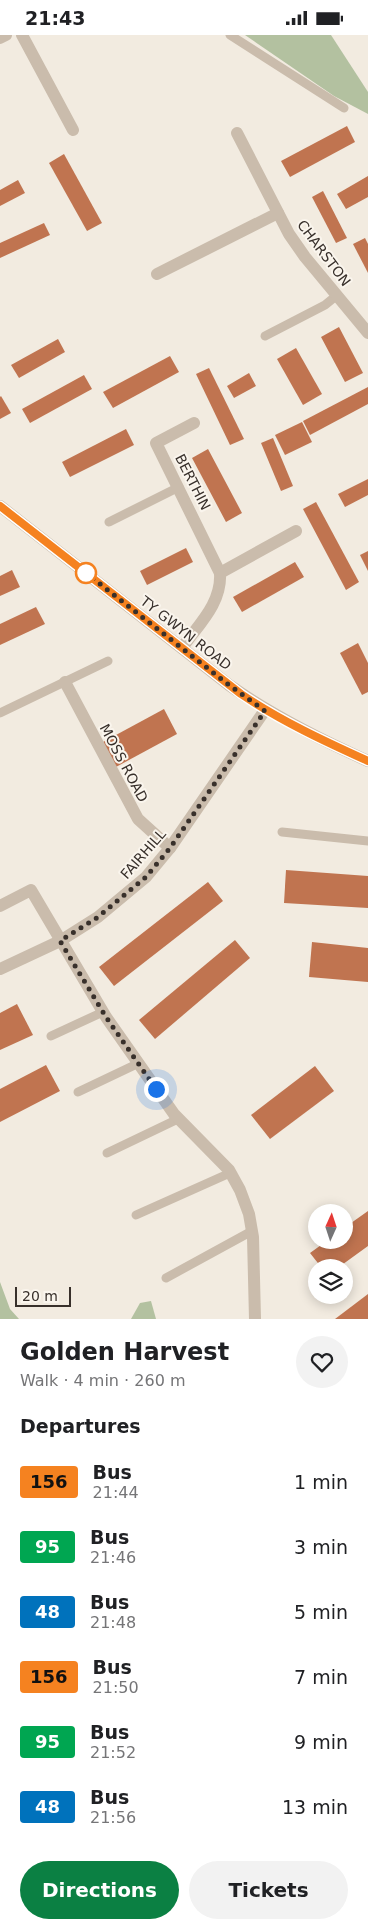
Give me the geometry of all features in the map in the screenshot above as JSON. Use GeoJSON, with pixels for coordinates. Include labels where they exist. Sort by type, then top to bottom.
{"type":"FeatureCollection","features":[{"type":"Feature","properties":{"kind":"street"},"geometry":{"type":"LineString","coordinates":[[0,38],[6,35]]}},
{"type":"Feature","properties":{"kind":"street"},"geometry":{"type":"LineString","coordinates":[[22,35],[73,130]]}},
{"type":"Feature","properties":{"kind":"street","name":"CHARSTON"},"geometry":{"type":"LineString","coordinates":[[237,133],[278,213],[305,257],[368,333]]}},
{"type":"Feature","properties":{"kind":"street"},"geometry":{"type":"LineString","coordinates":[[157,274],[278,213]]}},
{"type":"Feature","properties":{"kind":"street","name":"BERTHIN"},"geometry":{"type":"LineString","coordinates":[[182,648],[218,599],[221,585],[220,573],[156,443],[194,423]]}},
{"type":"Feature","properties":{"kind":"street","name":"TY GWYN ROAD"},"geometry":{"type":"LineString","coordinates":[[0,506],[265,711],[311,735],[368,761]]}},
{"type":"Feature","properties":{"kind":"street"},"geometry":{"type":"LineString","coordinates":[[220,573],[296,531]]}},
{"type":"Feature","properties":{"kind":"street","name":"MOSS ROAD"},"geometry":{"type":"LineString","coordinates":[[65,682],[138,819],[170,848]]}},
{"type":"Feature","properties":{"kind":"street","name":"FAIRHILL"},"geometry":{"type":"LineString","coordinates":[[0,969],[60,941],[125,897],[146,877],[170,848],[265,711]]}},
{"type":"Feature","properties":{"kind":"street"},"geometry":{"type":"LineString","coordinates":[[0,906],[31,890],[103,1012],[178,1119],[230,1173],[248,1214],[252,1231],[255,1259],[255,1319]]}},
{"type":"Feature","properties":{"kind":"lane"},"geometry":{"type":"LineString","coordinates":[[230,35],[344,108]]}},
{"type":"Feature","properties":{"kind":"lane"},"geometry":{"type":"LineString","coordinates":[[265,336],[325,305],[336,296]]}},
{"type":"Feature","properties":{"kind":"lane"},"geometry":{"type":"LineString","coordinates":[[109,523],[179,487]]}},
{"type":"Feature","properties":{"kind":"lane"},"geometry":{"type":"LineString","coordinates":[[0,713],[108,661]]}},
{"type":"Feature","properties":{"kind":"lane"},"geometry":{"type":"LineString","coordinates":[[282,831],[368,841]]}},
{"type":"Feature","properties":{"kind":"lane"},"geometry":{"type":"LineString","coordinates":[[51,1036],[103,1012]]}},
{"type":"Feature","properties":{"kind":"lane"},"geometry":{"type":"LineString","coordinates":[[78,1092],[139,1063]]}},
{"type":"Feature","properties":{"kind":"lane"},"geometry":{"type":"LineString","coordinates":[[107,1153],[178,1119]]}},
{"type":"Feature","properties":{"kind":"lane"},"geometry":{"type":"LineString","coordinates":[[136,1215],[230,1173]]}},
{"type":"Feature","properties":{"kind":"lane"},"geometry":{"type":"LineString","coordinates":[[166,1278],[252,1231]]}},
{"type":"Feature","properties":{"kind":"green space"},"geometry":{"type":"Polygon","coordinates":[[[245,35],[331,35],[368,92],[368,114],[334,96],[245,35]]]}},
{"type":"Feature","properties":{"kind":"green space"},"geometry":{"type":"Polygon","coordinates":[[[0,1282],[10,1309],[19,1319],[0,1319],[0,1282]]]}},
{"type":"Feature","properties":{"kind":"green space"},"geometry":{"type":"Polygon","coordinates":[[[151,1301],[156,1319],[131,1319],[140,1303],[151,1301]]]}},
{"type":"Feature","properties":{"kind":"building"},"geometry":{"type":"Polygon","coordinates":[[[347,126],[355,142],[290,177],[281,161],[347,126]]]}},
{"type":"Feature","properties":{"kind":"building"},"geometry":{"type":"Polygon","coordinates":[[[64,154],[102,223],[87,231],[49,163],[64,154]]]}},
{"type":"Feature","properties":{"kind":"building"},"geometry":{"type":"Polygon","coordinates":[[[368,176],[368,197],[346,209],[337,194],[368,176]]]}},
{"type":"Feature","properties":{"kind":"building"},"geometry":{"type":"Polygon","coordinates":[[[18,180],[25,193],[0,206],[0,190],[18,180]]]}},
{"type":"Feature","properties":{"kind":"building"},"geometry":{"type":"Polygon","coordinates":[[[323,191],[347,238],[336,243],[312,197],[323,191]]]}},
{"type":"Feature","properties":{"kind":"building"},"geometry":{"type":"Polygon","coordinates":[[[44,223],[50,235],[0,258],[0,243],[44,223]]]}},
{"type":"Feature","properties":{"kind":"building"},"geometry":{"type":"Polygon","coordinates":[[[365,238],[368,244],[368,273],[353,244],[365,238]]]}},
{"type":"Feature","properties":{"kind":"building"},"geometry":{"type":"Polygon","coordinates":[[[339,327],[363,373],[345,382],[321,337],[339,327]]]}},
{"type":"Feature","properties":{"kind":"building"},"geometry":{"type":"Polygon","coordinates":[[[58,339],[65,352],[19,378],[11,365],[58,339]]]}},
{"type":"Feature","properties":{"kind":"building"},"geometry":{"type":"Polygon","coordinates":[[[296,348],[322,394],[303,405],[277,359],[296,348]]]}},
{"type":"Feature","properties":{"kind":"building"},"geometry":{"type":"Polygon","coordinates":[[[170,356],[179,372],[113,408],[103,392],[170,356]]]}},
{"type":"Feature","properties":{"kind":"building"},"geometry":{"type":"Polygon","coordinates":[[[209,368],[244,439],[230,445],[196,374],[209,368]]]}},
{"type":"Feature","properties":{"kind":"building"},"geometry":{"type":"Polygon","coordinates":[[[249,373],[256,386],[234,398],[227,386],[249,373]]]}},
{"type":"Feature","properties":{"kind":"building"},"geometry":{"type":"Polygon","coordinates":[[[84,375],[92,389],[30,423],[22,409],[84,375]]]}},
{"type":"Feature","properties":{"kind":"building"},"geometry":{"type":"Polygon","coordinates":[[[368,387],[368,404],[310,435],[303,421],[368,387]]]}},
{"type":"Feature","properties":{"kind":"building"},"geometry":{"type":"Polygon","coordinates":[[[0,397],[11,413],[0,419],[0,397]]]}},
{"type":"Feature","properties":{"kind":"building"},"geometry":{"type":"Polygon","coordinates":[[[302,422],[312,442],[285,455],[275,435],[302,422]]]}},
{"type":"Feature","properties":{"kind":"building"},"geometry":{"type":"Polygon","coordinates":[[[126,429],[134,445],[70,477],[62,462],[126,429]]]}},
{"type":"Feature","properties":{"kind":"building"},"geometry":{"type":"Polygon","coordinates":[[[273,438],[293,486],[281,491],[261,443],[273,438]]]}},
{"type":"Feature","properties":{"kind":"building"},"geometry":{"type":"Polygon","coordinates":[[[208,449],[242,513],[226,522],[192,458],[208,449]]]}},
{"type":"Feature","properties":{"kind":"building"},"geometry":{"type":"Polygon","coordinates":[[[368,479],[368,495],[345,507],[338,494],[368,479]]]}},
{"type":"Feature","properties":{"kind":"building"},"geometry":{"type":"Polygon","coordinates":[[[316,502],[359,582],[346,590],[303,509],[316,502]]]}},
{"type":"Feature","properties":{"kind":"building"},"geometry":{"type":"Polygon","coordinates":[[[186,548],[193,562],[147,585],[140,571],[186,548]]]}},
{"type":"Feature","properties":{"kind":"building"},"geometry":{"type":"Polygon","coordinates":[[[368,551],[368,571],[360,555],[368,551]]]}},
{"type":"Feature","properties":{"kind":"building"},"geometry":{"type":"Polygon","coordinates":[[[295,562],[304,577],[242,612],[233,597],[295,562]]]}},
{"type":"Feature","properties":{"kind":"building"},"geometry":{"type":"Polygon","coordinates":[[[12,570],[20,587],[0,596],[0,576],[12,570]]]}},
{"type":"Feature","properties":{"kind":"building"},"geometry":{"type":"Polygon","coordinates":[[[36,607],[45,624],[0,645],[0,624],[36,607]]]}},
{"type":"Feature","properties":{"kind":"building"},"geometry":{"type":"Polygon","coordinates":[[[358,643],[368,663],[368,692],[362,695],[340,653],[358,643]]]}},
{"type":"Feature","properties":{"kind":"building"},"geometry":{"type":"Polygon","coordinates":[[[164,709],[177,734],[116,767],[103,742],[164,709]]]}},
{"type":"Feature","properties":{"kind":"building"},"geometry":{"type":"Polygon","coordinates":[[[286,870],[368,876],[368,908],[284,903],[286,870]]]}},
{"type":"Feature","properties":{"kind":"building"},"geometry":{"type":"Polygon","coordinates":[[[208,882],[223,901],[114,986],[99,967],[208,882]]]}},
{"type":"Feature","properties":{"kind":"building"},"geometry":{"type":"Polygon","coordinates":[[[235,940],[250,958],[155,1039],[139,1020],[235,940]]]}},
{"type":"Feature","properties":{"kind":"building"},"geometry":{"type":"Polygon","coordinates":[[[312,942],[368,948],[368,982],[309,977],[312,942]]]}},
{"type":"Feature","properties":{"kind":"building"},"geometry":{"type":"Polygon","coordinates":[[[17,1004],[33,1035],[0,1050],[0,1013],[17,1004]]]}},
{"type":"Feature","properties":{"kind":"building"},"geometry":{"type":"Polygon","coordinates":[[[46,1065],[60,1091],[0,1122],[0,1089],[46,1065]]]}},
{"type":"Feature","properties":{"kind":"building"},"geometry":{"type":"Polygon","coordinates":[[[315,1066],[334,1091],[270,1139],[251,1115],[315,1066]]]}},
{"type":"Feature","properties":{"kind":"building"},"geometry":{"type":"Polygon","coordinates":[[[368,1211],[368,1246],[350,1259],[315,1259],[310,1253],[316,1249],[353,1249],[353,1222],[368,1211]]]}},
{"type":"Feature","properties":{"kind":"building"},"geometry":{"type":"Polygon","coordinates":[[[368,1294],[368,1319],[335,1319],[368,1294]]]}},
{"type":"Feature","properties":{"kind":"bus line","name":"156"},"geometry":{"type":"LineString","coordinates":[[0,506],[265,711],[311,735],[368,761]]}},
{"type":"Feature","properties":{"kind":"route"},"geometry":{"type":"LineString","coordinates":[[86,573],[265,711],[170,848],[146,877],[125,897],[60,941],[106,1017],[156,1089]]}}]}
